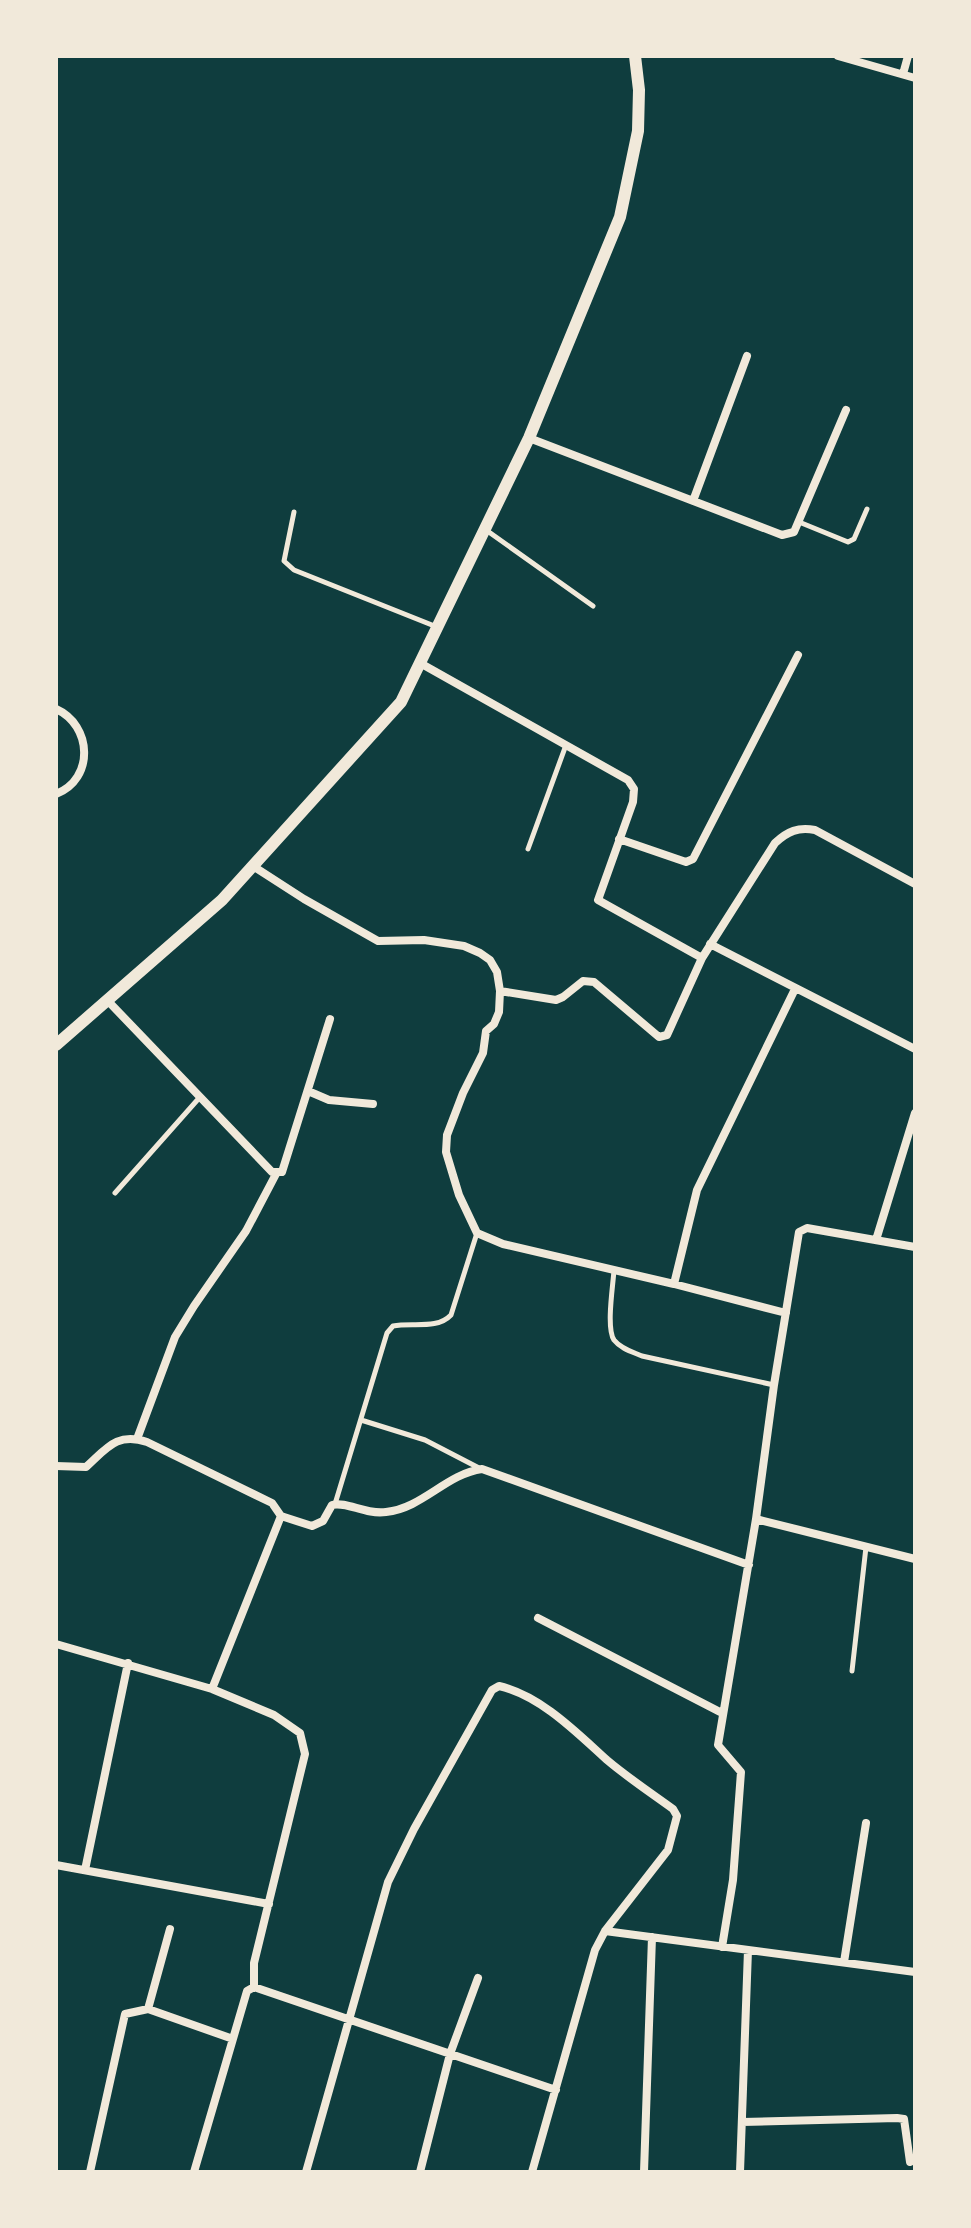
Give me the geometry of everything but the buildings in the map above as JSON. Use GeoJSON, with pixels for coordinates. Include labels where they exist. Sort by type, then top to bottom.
{"type":"FeatureCollection","features":[{"type":"Feature","properties":{"kind":"street"},"geometry":{"type":"LineString","coordinates":[[56,1045],[222,900],[401,702],[529,438],[620,217],[638,131],[639,90],[635,56]]}},
{"type":"Feature","properties":{"kind":"street"},"geometry":{"type":"LineString","coordinates":[[838,56],[915,78]]}},
{"type":"Feature","properties":{"kind":"street"},"geometry":{"type":"LineString","coordinates":[[903,74],[908,56]]}},
{"type":"Feature","properties":{"kind":"street"},"geometry":{"type":"LineString","coordinates":[[693,501],[747,356]]}},
{"type":"Feature","properties":{"kind":"street"},"geometry":{"type":"LineString","coordinates":[[529,438],[782,535],[794,532],[846,410]]}},
{"type":"Feature","properties":{"kind":"street"},"geometry":{"type":"LineString","coordinates":[[619,839],[686,862],[693,859],[798,655]]}},
{"type":"Feature","properties":{"kind":"street"},"geometry":{"type":"LineString","coordinates":[[420,663],[628,780],[634,789],[633,802],[598,900],[702,958]]}},
{"type":"Feature","properties":{"kind":"street"},"geometry":{"type":"LineString","coordinates":[[56,709],[72,721],[80,735],[84,760],[77,780],[69,789],[56,794]]}},
{"type":"Feature","properties":{"kind":"street"},"geometry":{"type":"LineString","coordinates":[[500,991],[556,1000],[583,981],[594,982],[659,1037],[664,1037],[710,944],[775,843],[787,832],[802,828],[815,830],[915,884]]}},
{"type":"Feature","properties":{"kind":"street"},"geometry":{"type":"LineString","coordinates":[[253,866],[378,941],[424,940],[464,946],[490,960],[497,972],[499,1012],[494,1024],[486,1031],[483,1053],[463,1093],[446,1152],[452,1176],[477,1233],[503,1244],[786,1313]]}},
{"type":"Feature","properties":{"kind":"street"},"geometry":{"type":"LineString","coordinates":[[710,944],[915,1049]]}},
{"type":"Feature","properties":{"kind":"street"},"geometry":{"type":"LineString","coordinates":[[674,1284],[697,1190],[795,989]]}},
{"type":"Feature","properties":{"kind":"street"},"geometry":{"type":"LineString","coordinates":[[107,1000],[276,1174]]}},
{"type":"Feature","properties":{"kind":"street"},"geometry":{"type":"LineString","coordinates":[[137,1439],[175,1337],[246,1231],[276,1174],[282,1172],[330,1019]]}},
{"type":"Feature","properties":{"kind":"street"},"geometry":{"type":"LineString","coordinates":[[308,1091],[329,1100],[373,1104]]}},
{"type":"Feature","properties":{"kind":"street"},"geometry":{"type":"LineString","coordinates":[[876,1240],[915,1113]]}},
{"type":"Feature","properties":{"kind":"street"},"geometry":{"type":"LineString","coordinates":[[722,1947],[733,1880],[741,1772],[718,1745],[800,1230],[807,1228],[915,1247]]}},
{"type":"Feature","properties":{"kind":"street"},"geometry":{"type":"LineString","coordinates":[[56,1466],[86,1467],[115,1442],[130,1436],[272,1503],[281,1516],[312,1526],[323,1521],[335,1504],[367,1513],[387,1512],[408,1507],[459,1474],[482,1469],[749,1565]]}},
{"type":"Feature","properties":{"kind":"street"},"geometry":{"type":"LineString","coordinates":[[212,1689],[281,1516]]}},
{"type":"Feature","properties":{"kind":"street"},"geometry":{"type":"LineString","coordinates":[[756,1519],[915,1559]]}},
{"type":"Feature","properties":{"kind":"street"},"geometry":{"type":"LineString","coordinates":[[538,1618],[722,1713]]}},
{"type":"Feature","properties":{"kind":"street"},"geometry":{"type":"LineString","coordinates":[[56,1644],[212,1689],[274,1715],[300,1733],[305,1754],[254,1963],[254,1987]]}},
{"type":"Feature","properties":{"kind":"street"},"geometry":{"type":"LineString","coordinates":[[85,1870],[128,1663]]}},
{"type":"Feature","properties":{"kind":"street"},"geometry":{"type":"LineString","coordinates":[[306,2172],[393,1871],[495,1687],[504,1686],[570,1725],[609,1761],[676,1813],[674,1835],[668,1850],[605,1931],[595,1950],[532,2172]]}},
{"type":"Feature","properties":{"kind":"street"},"geometry":{"type":"LineString","coordinates":[[844,1962],[866,1823]]}},
{"type":"Feature","properties":{"kind":"street"},"geometry":{"type":"LineString","coordinates":[[56,1865],[269,1904]]}},
{"type":"Feature","properties":{"kind":"street"},"geometry":{"type":"LineString","coordinates":[[148,2009],[170,1929]]}},
{"type":"Feature","properties":{"kind":"street"},"geometry":{"type":"LineString","coordinates":[[605,1931],[915,1972]]}},
{"type":"Feature","properties":{"kind":"street"},"geometry":{"type":"LineString","coordinates":[[644,2172],[652,1937]]}},
{"type":"Feature","properties":{"kind":"street"},"geometry":{"type":"LineString","coordinates":[[740,2172],[748,1950]]}},
{"type":"Feature","properties":{"kind":"street"},"geometry":{"type":"LineString","coordinates":[[420,2172],[450,2054],[478,1978]]}},
{"type":"Feature","properties":{"kind":"street"},"geometry":{"type":"LineString","coordinates":[[194,2172],[247,1991],[254,1987],[556,2090]]}},
{"type":"Feature","properties":{"kind":"street"},"geometry":{"type":"LineString","coordinates":[[90,2172],[125,2014],[148,2009],[233,2039]]}},
{"type":"Feature","properties":{"kind":"street"},"geometry":{"type":"LineString","coordinates":[[742,2122],[904,2119],[910,2162]]}},
{"type":"Feature","properties":{"kind":"lane"},"geometry":{"type":"LineString","coordinates":[[798,522],[848,542],[854,539],[867,509]]}},
{"type":"Feature","properties":{"kind":"lane"},"geometry":{"type":"LineString","coordinates":[[294,512],[284,561],[294,570],[437,627]]}},
{"type":"Feature","properties":{"kind":"lane"},"geometry":{"type":"LineString","coordinates":[[485,529],[593,606]]}},
{"type":"Feature","properties":{"kind":"lane"},"geometry":{"type":"LineString","coordinates":[[528,849],[566,745]]}},
{"type":"Feature","properties":{"kind":"lane"},"geometry":{"type":"LineString","coordinates":[[115,1193],[200,1097]]}},
{"type":"Feature","properties":{"kind":"lane"},"geometry":{"type":"LineString","coordinates":[[335,1504],[387,1333],[393,1326],[434,1324],[444,1322],[451,1315],[477,1233]]}},
{"type":"Feature","properties":{"kind":"lane"},"geometry":{"type":"LineString","coordinates":[[614,1270],[610,1326],[613,1339],[623,1348],[642,1356],[774,1385]]}},
{"type":"Feature","properties":{"kind":"lane"},"geometry":{"type":"LineString","coordinates":[[361,1420],[425,1440],[482,1469]]}},
{"type":"Feature","properties":{"kind":"lane"},"geometry":{"type":"LineString","coordinates":[[852,1671],[866,1546]]}}]}
